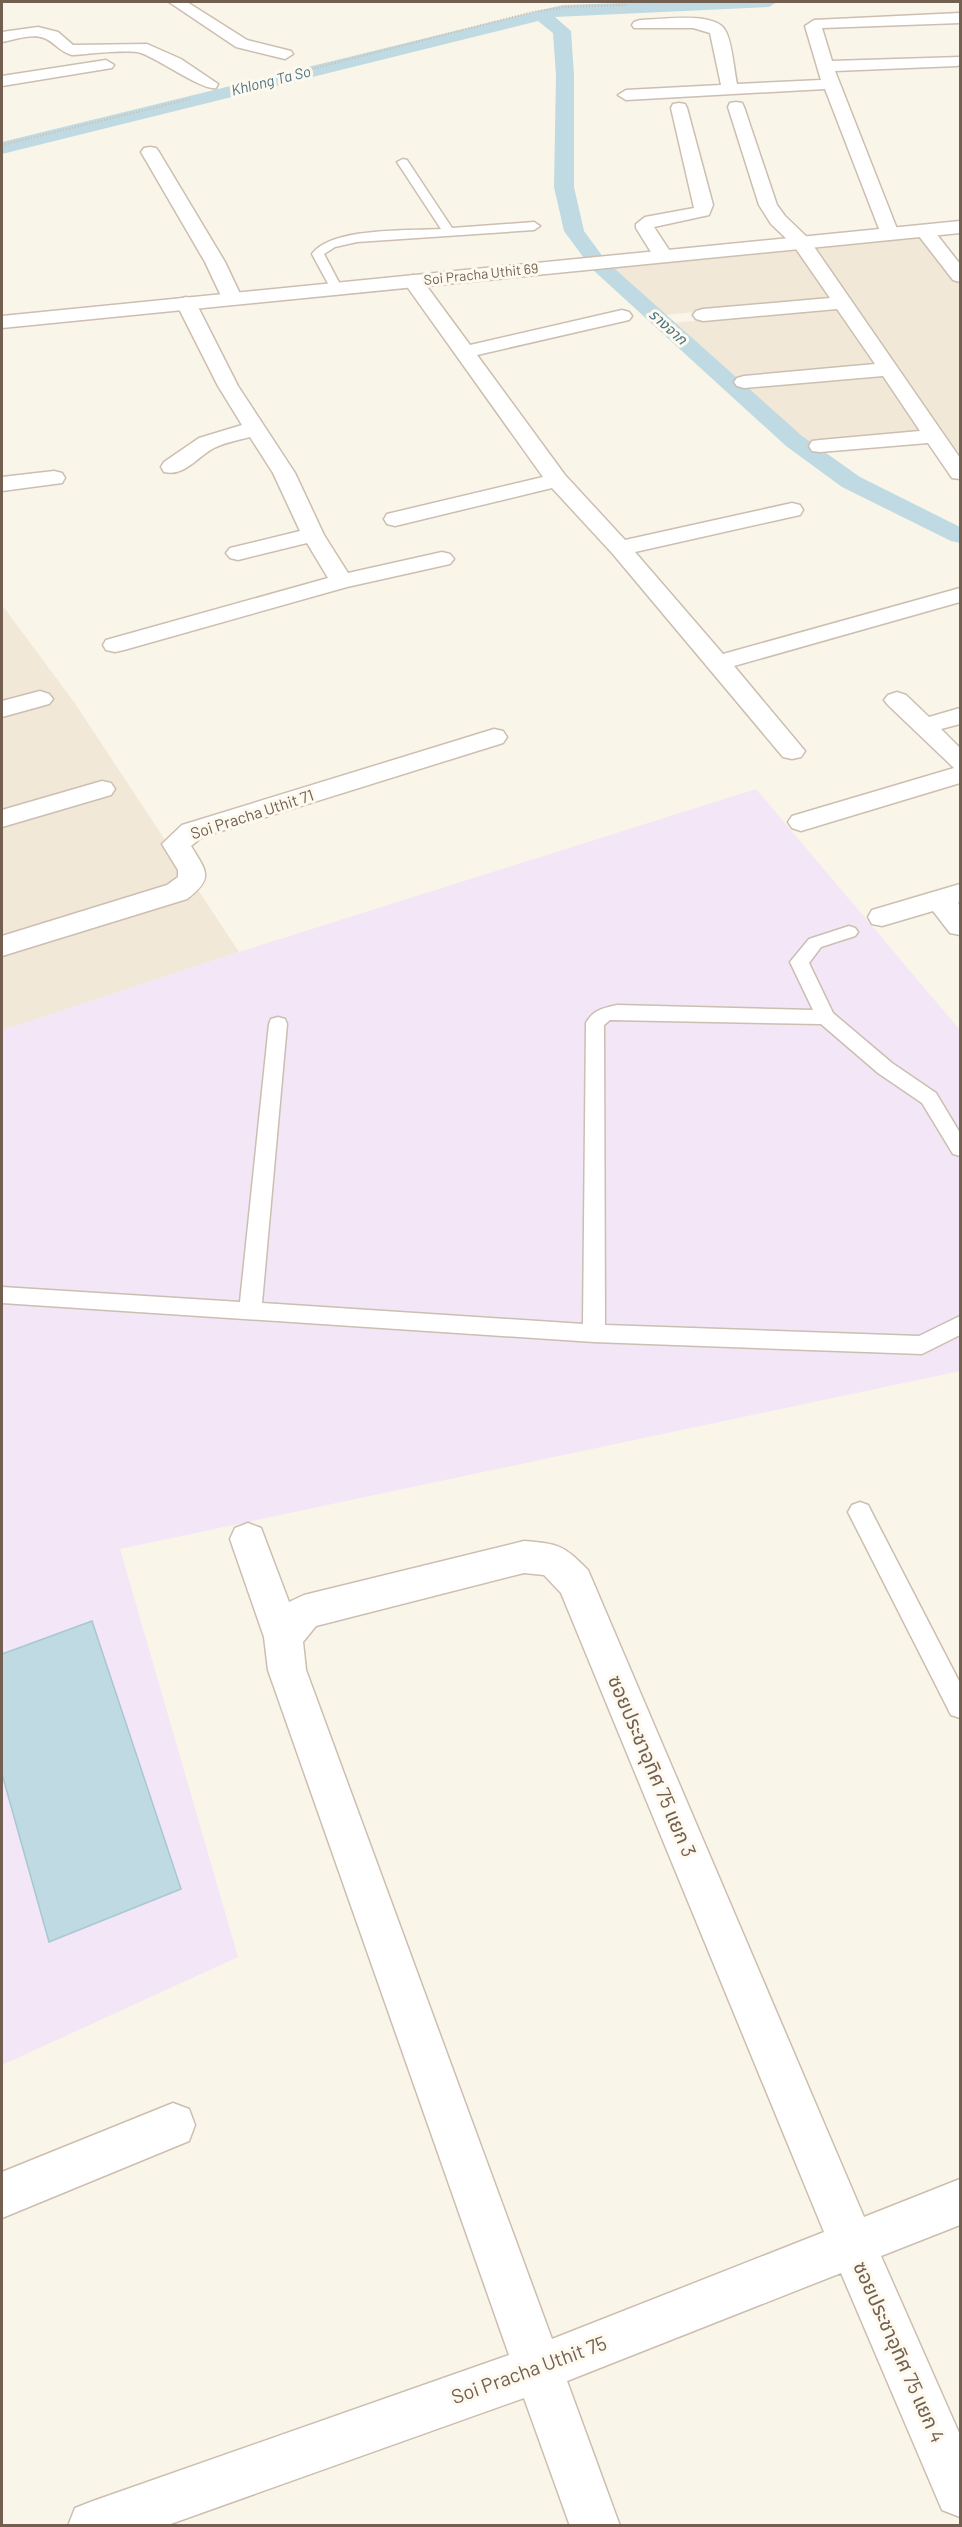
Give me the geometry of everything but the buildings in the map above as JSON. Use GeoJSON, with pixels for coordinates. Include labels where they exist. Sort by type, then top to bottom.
{"type":"FeatureCollection","features":[{"type":"Feature","properties":{"kind":"street"},"geometry":{"type":"LineString","coordinates":[[177,2],[242,44],[285,54]]}},
{"type":"Feature","properties":{"kind":"street"},"geometry":{"type":"LineString","coordinates":[[890,234],[831,84],[813,26],[815,24],[960,18]]}},
{"type":"Feature","properties":{"kind":"street"},"geometry":{"type":"LineString","coordinates":[[640,25],[700,23],[714,27],[718,31],[730,89]]}},
{"type":"Feature","properties":{"kind":"street"},"geometry":{"type":"LineString","coordinates":[[2,37],[43,33],[52,36],[66,49],[141,47],[162,55],[210,84]]}},
{"type":"Feature","properties":{"kind":"street"},"geometry":{"type":"LineString","coordinates":[[2,81],[162,55]]}},
{"type":"Feature","properties":{"kind":"street"},"geometry":{"type":"LineString","coordinates":[[825,66],[957,61]]}},
{"type":"Feature","properties":{"kind":"street"},"geometry":{"type":"LineString","coordinates":[[626,95],[831,84]]}},
{"type":"Feature","properties":{"kind":"street"},"geometry":{"type":"LineString","coordinates":[[736,107],[768,205],[778,220],[801,242],[960,473]]}},
{"type":"Feature","properties":{"kind":"street"},"geometry":{"type":"LineString","coordinates":[[663,255],[645,228],[645,224],[696,214],[703,211],[704,204],[679,108]]}},
{"type":"Feature","properties":{"kind":"street"},"geometry":{"type":"LineString","coordinates":[[150,152],[215,262],[232,298]]}},
{"type":"Feature","properties":{"kind":"street","name":"Soi Pracha Uthit 69"},"geometry":{"type":"LineString","coordinates":[[2,322],[960,227]]}},
{"type":"Feature","properties":{"kind":"street"},"geometry":{"type":"LineString","coordinates":[[924,231],[960,276]]}},
{"type":"Feature","properties":{"kind":"street"},"geometry":{"type":"LineString","coordinates":[[413,281],[557,480],[620,548],[792,751]]}},
{"type":"Feature","properties":{"kind":"street"},"geometry":{"type":"LineString","coordinates":[[186,303],[228,386],[285,473],[313,535],[342,581]]}},
{"type":"Feature","properties":{"kind":"street"},"geometry":{"type":"LineString","coordinates":[[703,315],[841,303]]}},
{"type":"Feature","properties":{"kind":"street"},"geometry":{"type":"LineString","coordinates":[[465,352],[621,316]]}},
{"type":"Feature","properties":{"kind":"street"},"geometry":{"type":"LineString","coordinates":[[744,382],[889,369]]}},
{"type":"Feature","properties":{"kind":"street"},"geometry":{"type":"LineString","coordinates":[[171,467],[207,443],[255,428]]}},
{"type":"Feature","properties":{"kind":"street"},"geometry":{"type":"LineString","coordinates":[[820,446],[933,436]]}},
{"type":"Feature","properties":{"kind":"street"},"geometry":{"type":"LineString","coordinates":[[2,484],[54,478]]}},
{"type":"Feature","properties":{"kind":"street"},"geometry":{"type":"LineString","coordinates":[[394,519],[557,480]]}},
{"type":"Feature","properties":{"kind":"street"},"geometry":{"type":"LineString","coordinates":[[620,548],[792,510]]}},
{"type":"Feature","properties":{"kind":"street"},"geometry":{"type":"LineString","coordinates":[[238,553],[313,535]]}},
{"type":"Feature","properties":{"kind":"street"},"geometry":{"type":"LineString","coordinates":[[115,645],[342,581],[442,559]]}},
{"type":"Feature","properties":{"kind":"street"},"geometry":{"type":"LineString","coordinates":[[718,663],[960,595]]}},
{"type":"Feature","properties":{"kind":"street"},"geometry":{"type":"LineString","coordinates":[[933,603],[950,612],[960,613]]}},
{"type":"Feature","properties":{"kind":"street"},"geometry":{"type":"LineString","coordinates":[[2,709],[40,699]]}},
{"type":"Feature","properties":{"kind":"street"},"geometry":{"type":"LineString","coordinates":[[897,700],[960,762]]}},
{"type":"Feature","properties":{"kind":"street"},"geometry":{"type":"LineString","coordinates":[[924,726],[960,716]]}},
{"type":"Feature","properties":{"kind":"street","name":"Soi Pracha Uthit 71"},"geometry":{"type":"LineString","coordinates":[[2,946],[177,892],[192,881],[192,870],[176,844],[192,831],[494,737]]}},
{"type":"Feature","properties":{"kind":"street"},"geometry":{"type":"LineString","coordinates":[[801,822],[960,776]]}},
{"type":"Feature","properties":{"kind":"street"},"geometry":{"type":"LineString","coordinates":[[2,819],[102,789]]}},
{"type":"Feature","properties":{"kind":"street"},"geometry":{"type":"LineString","coordinates":[[882,917],[950,896],[960,926]]}},
{"type":"Feature","properties":{"kind":"street"},"geometry":{"type":"LineString","coordinates":[[248,1539],[283,1637],[287,1670],[595,2526]]}},
{"type":"Feature","properties":{"kind":"street","name":"ซอยประชาอุทิศ 75 แยก 3"},"geometry":{"type":"LineString","coordinates":[[283,1637],[304,1612],[524,1557],[553,1560],[574,1582],[852,2244]]}},
{"type":"Feature","properties":{"kind":"street"},"geometry":{"type":"LineString","coordinates":[[2,2196],[173,2125]]}},
{"type":"Feature","properties":{"kind":"street","name":"Soi Pracha Uthit 75"},"geometry":{"type":"LineString","coordinates":[[93,2526],[540,2368],[960,2202]]}},
{"type":"Feature","properties":{"kind":"street","name":"ซอยประชาอุทิศ 75 แยก 4"},"geometry":{"type":"LineString","coordinates":[[852,2244],[960,2492]]}},
{"type":"Feature","properties":{"kind":"lane"},"geometry":{"type":"LineString","coordinates":[[403,162],[449,232]]}},
{"type":"Feature","properties":{"kind":"lane"},"geometry":{"type":"LineString","coordinates":[[336,288],[318,254],[322,249],[357,238],[534,226]]}},
{"type":"Feature","properties":{"kind":"lane"},"geometry":{"type":"LineString","coordinates":[[849,932],[815,943],[799,962],[826,1017],[885,1068],[929,1098],[960,1149]]}},
{"type":"Feature","properties":{"kind":"lane"},"geometry":{"type":"LineString","coordinates":[[594,1333],[596,1023],[604,1014],[617,1012],[826,1017]]}},
{"type":"Feature","properties":{"kind":"lane"},"geometry":{"type":"LineString","coordinates":[[250,1312],[278,1024]]}},
{"type":"Feature","properties":{"kind":"lane"},"geometry":{"type":"LineString","coordinates":[[2,1295],[594,1333],[922,1346],[960,1325]]}},
{"type":"Feature","properties":{"kind":"lane"},"geometry":{"type":"LineString","coordinates":[[860,1512],[960,1707]]}},
{"type":"Feature","properties":{"kind":"path"},"geometry":{"type":"LineString","coordinates":[[299,72],[532,12],[566,7],[626,5]]}},
{"type":"Feature","properties":{"kind":"path"},"geometry":{"type":"LineString","coordinates":[[231,89],[288,75]]}},
{"type":"Feature","properties":{"kind":"path"},"geometry":{"type":"LineString","coordinates":[[2,145],[196,97]]}},
{"type":"Feature","properties":{"kind":"shaded area"},"geometry":{"type":"Polygon","coordinates":[[[922,236],[960,285],[960,462],[809,245],[922,236]]]}},
{"type":"Feature","properties":{"kind":"shaded area"},"geometry":{"type":"Polygon","coordinates":[[[800,247],[833,299],[664,315],[605,265],[800,247]]]}},
{"type":"Feature","properties":{"kind":"shaded area"},"geometry":{"type":"Polygon","coordinates":[[[838,308],[877,363],[731,378],[672,323],[838,308]]]}},
{"type":"Feature","properties":{"kind":"shaded area"},"geometry":{"type":"Polygon","coordinates":[[[886,375],[923,432],[807,443],[744,389],[886,375]]]}},
{"type":"Feature","properties":{"kind":"shaded area"},"geometry":{"type":"Polygon","coordinates":[[[2,605],[74,702],[239,952],[2,1030],[2,605]]]}},
{"type":"Feature","properties":{"kind":"shaded area"},"geometry":{"type":"Polygon","coordinates":[[[756,789],[960,1030],[960,1371],[120,1549],[238,1957],[2,2065],[2,1030],[239,952],[756,789]]]}},
{"type":"Feature","properties":{"kind":"water"},"geometry":{"type":"Polygon","coordinates":[[[92,1621],[181,1889],[49,1942],[2,1774],[2,1654],[92,1621]]]}},
{"type":"Feature","properties":{"kind":"waterway"},"geometry":{"type":"LineString","coordinates":[[541,15],[563,10],[769,2]]}},
{"type":"Feature","properties":{"kind":"waterway","name":"Khlong Ta So"},"geometry":{"type":"LineString","coordinates":[[2,148],[541,15]]}},
{"type":"Feature","properties":{"kind":"waterway","name":"รางจาก"},"geometry":{"type":"LineString","coordinates":[[541,15],[562,31],[565,75],[564,187],[574,231],[599,265],[794,441],[851,482],[960,536]]}}]}
